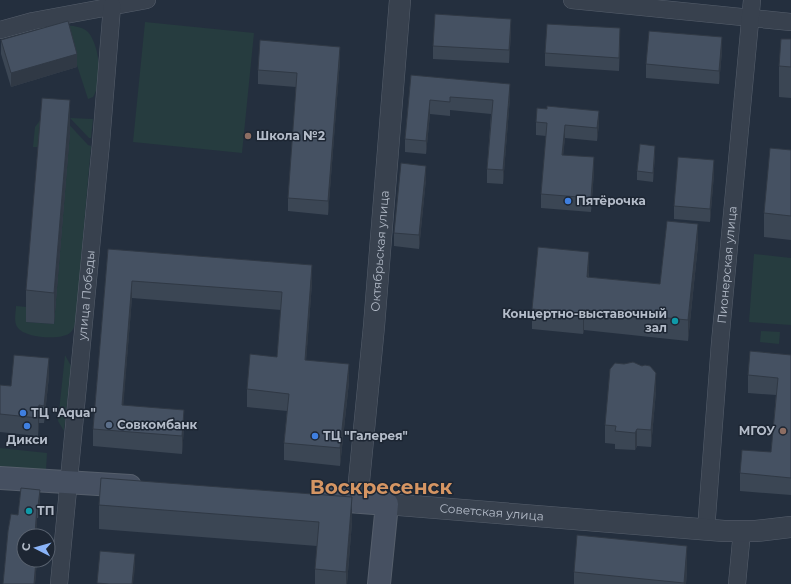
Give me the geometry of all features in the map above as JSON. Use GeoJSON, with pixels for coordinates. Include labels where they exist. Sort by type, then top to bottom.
{"type":"FeatureCollection","features":[{"type":"Feature","properties":{"kind":"main road"},"geometry":{"type":"LineString","coordinates":[[0,478],[146,487]]}},
{"type":"Feature","properties":{"kind":"main road","name":"Советская улица"},"geometry":{"type":"LineString","coordinates":[[304,498],[387,504]]}},
{"type":"Feature","properties":{"kind":"main road"},"geometry":{"type":"LineString","coordinates":[[379,584],[387,504]]}},
{"type":"Feature","properties":{"kind":"street"},"geometry":{"type":"LineString","coordinates":[[0,30],[33,21],[147,0]]}},
{"type":"Feature","properties":{"kind":"street","name":"Октябрьская улица"},"geometry":{"type":"LineString","coordinates":[[357,502],[375,318],[400,0]]}},
{"type":"Feature","properties":{"kind":"street"},"geometry":{"type":"LineString","coordinates":[[572,0],[791,22]]}},
{"type":"Feature","properties":{"kind":"street","name":"Пионерская улица"},"geometry":{"type":"LineString","coordinates":[[706,530],[720,343],[752,0]]}},
{"type":"Feature","properties":{"kind":"street","name":"улица Победы"},"geometry":{"type":"LineString","coordinates":[[59,584],[101,143],[112,6]]}},
{"type":"Feature","properties":{"kind":"street","name":"Советская улица"},"geometry":{"type":"LineString","coordinates":[[387,504],[706,530],[742,531],[791,527]]}},
{"type":"Feature","properties":{"kind":"street"},"geometry":{"type":"LineString","coordinates":[[737,584],[742,531]]}},
{"type":"Feature","properties":{"kind":"green space"},"geometry":{"type":"Polygon","coordinates":[[[145,22],[254,33],[242,153],[133,142],[145,22]]]}},
{"type":"Feature","properties":{"kind":"green space"},"geometry":{"type":"Polygon","coordinates":[[[64,25],[86,30],[92,38],[95,46],[99,64],[98,82],[93,97],[88,99],[64,25]]]}},
{"type":"Feature","properties":{"kind":"green space"},"geometry":{"type":"Polygon","coordinates":[[[42,118],[63,118],[88,145],[91,146],[76,317],[74,327],[71,332],[60,337],[44,337],[28,334],[16,326],[15,320],[16,306],[27,307],[26,322],[54,324],[70,132],[41,147],[33,147],[35,127],[42,118]]]}},
{"type":"Feature","properties":{"kind":"green space"},"geometry":{"type":"Polygon","coordinates":[[[70,118],[93,119],[91,138],[89,138],[70,118]]]}},
{"type":"Feature","properties":{"kind":"green space"},"geometry":{"type":"Polygon","coordinates":[[[754,254],[791,258],[791,325],[749,322],[754,254]]]}},
{"type":"Feature","properties":{"kind":"green space"},"geometry":{"type":"Polygon","coordinates":[[[761,331],[780,332],[779,344],[760,342],[761,331]]]}},
{"type":"Feature","properties":{"kind":"green space"},"geometry":{"type":"Polygon","coordinates":[[[65,355],[71,366],[64,431],[58,421],[65,355]]]}},
{"type":"Feature","properties":{"kind":"green space"},"geometry":{"type":"Polygon","coordinates":[[[0,448],[47,453],[46,470],[0,466],[0,448]]]}},
{"type":"Feature","properties":{"kind":"building"},"geometry":{"type":"Polygon","coordinates":[[[435,14],[511,19],[509,50],[433,46],[435,14]]]}},
{"type":"Feature","properties":{"kind":"building"},"geometry":{"type":"Polygon","coordinates":[[[68,21],[77,54],[11,73],[1,40],[68,21]]]}},
{"type":"Feature","properties":{"kind":"building"},"geometry":{"type":"Polygon","coordinates":[[[547,24],[620,28],[619,58],[545,53],[547,24]]]}},
{"type":"Feature","properties":{"kind":"building"},"geometry":{"type":"Polygon","coordinates":[[[649,31],[722,37],[719,71],[646,64],[649,31]]]}},
{"type":"Feature","properties":{"kind":"building"},"geometry":{"type":"Polygon","coordinates":[[[781,39],[791,39],[791,67],[779,66],[781,39]]]}},
{"type":"Feature","properties":{"kind":"building"},"geometry":{"type":"Polygon","coordinates":[[[260,40],[340,47],[328,201],[288,198],[297,73],[258,70],[260,40]]]}},
{"type":"Feature","properties":{"kind":"building"},"geometry":{"type":"Polygon","coordinates":[[[411,75],[510,84],[503,170],[487,169],[493,100],[450,97],[450,102],[430,100],[426,141],[405,139],[411,75]]]}},
{"type":"Feature","properties":{"kind":"building"},"geometry":{"type":"Polygon","coordinates":[[[42,98],[70,100],[54,293],[26,290],[42,98]]]}},
{"type":"Feature","properties":{"kind":"building"},"geometry":{"type":"Polygon","coordinates":[[[547,106],[599,111],[597,128],[565,125],[562,155],[594,157],[591,198],[541,194],[547,123],[536,122],[537,108],[547,109],[547,106]]]}},
{"type":"Feature","properties":{"kind":"building"},"geometry":{"type":"Polygon","coordinates":[[[640,144],[655,146],[653,173],[637,171],[640,144]]]}},
{"type":"Feature","properties":{"kind":"building"},"geometry":{"type":"Polygon","coordinates":[[[770,148],[791,150],[791,216],[764,213],[770,148]]]}},
{"type":"Feature","properties":{"kind":"building"},"geometry":{"type":"Polygon","coordinates":[[[678,157],[714,160],[710,209],[674,206],[678,157]]]}},
{"type":"Feature","properties":{"kind":"building"},"geometry":{"type":"Polygon","coordinates":[[[401,163],[426,166],[419,235],[394,233],[401,163]]]}},
{"type":"Feature","properties":{"kind":"building"},"geometry":{"type":"Polygon","coordinates":[[[667,221],[698,224],[688,320],[584,310],[583,314],[532,309],[538,247],[589,252],[587,277],[660,284],[667,221]]]}},
{"type":"Feature","properties":{"kind":"building"},"geometry":{"type":"Polygon","coordinates":[[[108,249],[312,265],[305,360],[349,364],[340,448],[284,443],[289,394],[247,389],[250,354],[277,357],[282,292],[132,281],[122,405],[184,410],[182,436],[93,429],[108,249]]]}},
{"type":"Feature","properties":{"kind":"building","name":"МГОУ"},"geometry":{"type":"Polygon","coordinates":[[[750,351],[791,355],[791,478],[740,473],[742,450],[771,452],[778,378],[748,375],[750,351]]]}},
{"type":"Feature","properties":{"kind":"building","name":"ТЦ \"Aqua\""},"geometry":{"type":"Polygon","coordinates":[[[14,355],[49,358],[44,406],[39,405],[38,418],[0,414],[0,385],[11,386],[14,355]]]}},
{"type":"Feature","properties":{"kind":"building"},"geometry":{"type":"Polygon","coordinates":[[[633,362],[642,366],[650,366],[656,373],[651,430],[637,429],[635,433],[615,431],[616,426],[605,425],[610,369],[615,363],[624,364],[633,362]]]}},
{"type":"Feature","properties":{"kind":"building"},"geometry":{"type":"Polygon","coordinates":[[[101,478],[352,497],[346,572],[315,569],[319,522],[99,505],[101,478]]]}},
{"type":"Feature","properties":{"kind":"building"},"geometry":{"type":"Polygon","coordinates":[[[21,488],[40,490],[35,528],[16,528],[16,568],[35,568],[34,584],[3,584],[11,514],[18,515],[21,488]]]}},
{"type":"Feature","properties":{"kind":"building"},"geometry":{"type":"Polygon","coordinates":[[[577,535],[687,546],[684,583],[574,572],[577,535]]]}},
{"type":"Feature","properties":{"kind":"building"},"geometry":{"type":"Polygon","coordinates":[[[100,551],[135,554],[132,584],[97,583],[100,551]]]}},
{"type":"Feature","properties":{"kind":"place","name":"Школа №2"},"geometry":{"type":"Point","coordinates":[248,136]}},
{"type":"Feature","properties":{"kind":"place","name":"Пятёрочка"},"geometry":{"type":"Point","coordinates":[568,201]}},
{"type":"Feature","properties":{"kind":"place","name":"Концертно-выставочный зал"},"geometry":{"type":"Point","coordinates":[675,321]}},
{"type":"Feature","properties":{"kind":"place","name":"ТЦ \"Aqua\""},"geometry":{"type":"Point","coordinates":[23,413]}},
{"type":"Feature","properties":{"kind":"place","name":"Совкомбанк"},"geometry":{"type":"Point","coordinates":[109,425]}},
{"type":"Feature","properties":{"kind":"place","name":"Дикси"},"geometry":{"type":"Point","coordinates":[27,426]}},
{"type":"Feature","properties":{"kind":"place","name":"МГОУ"},"geometry":{"type":"Point","coordinates":[783,431]}},
{"type":"Feature","properties":{"kind":"place","name":"ТЦ \"Галерея\""},"geometry":{"type":"Point","coordinates":[315,436]}},
{"type":"Feature","properties":{"kind":"place","name":"ТП"},"geometry":{"type":"Point","coordinates":[29,511]}},
{"type":"Feature","properties":{"kind":"district","name":"Воскресенск"},"geometry":{"type":"Point","coordinates":[381,487]}}]}
